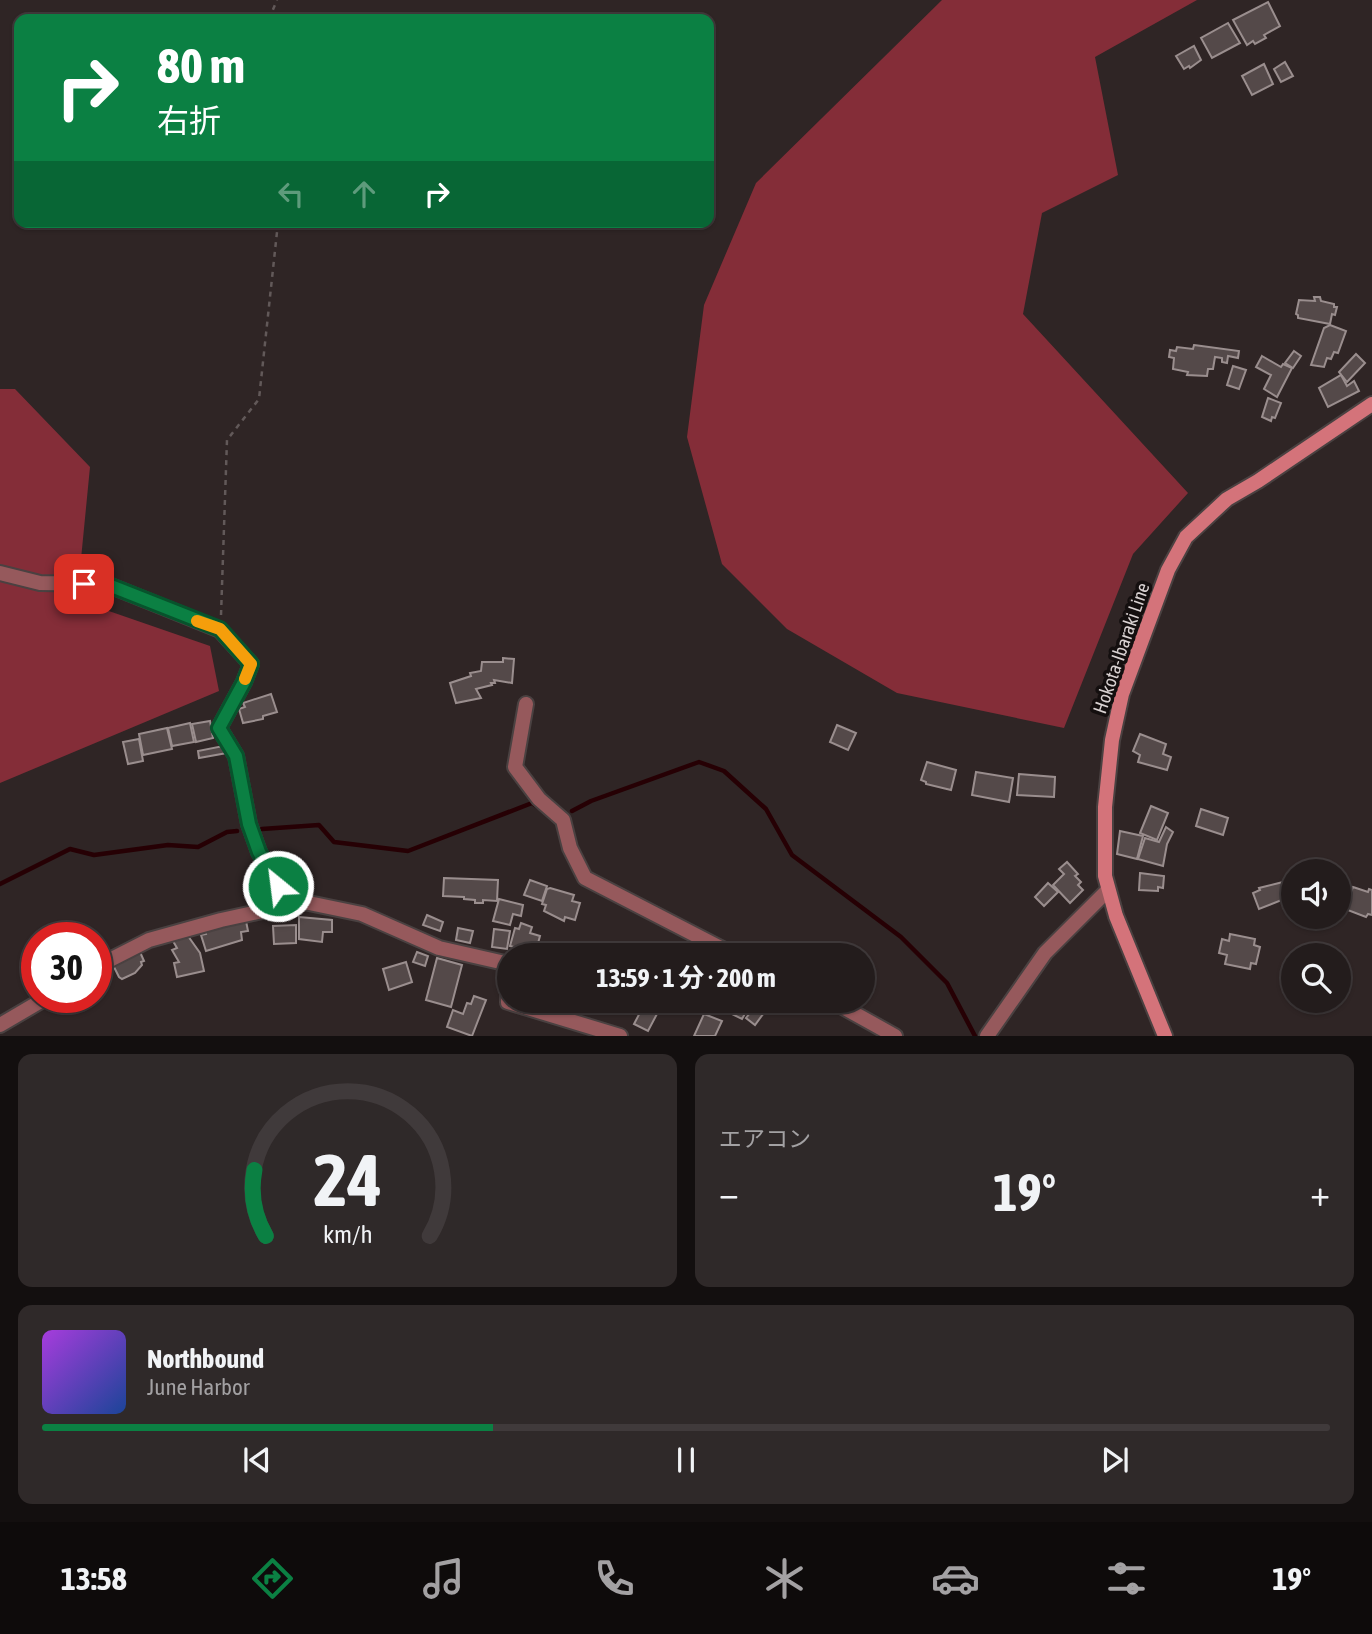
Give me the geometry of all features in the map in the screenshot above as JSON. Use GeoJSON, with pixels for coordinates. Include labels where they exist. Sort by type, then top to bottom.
{"type":"FeatureCollection","features":[{"type":"Feature","properties":{"kind":"main road","name":"Hokota-Ibaraki Line"},"geometry":{"type":"LineString","coordinates":[[1165,1035],[1116,916],[1105,876],[1103,836],[1115,717],[1126,683],[1177,551],[1196,526],[1227,499],[1372,404]]}},
{"type":"Feature","properties":{"kind":"street"},"geometry":{"type":"LineString","coordinates":[[0,573],[40,583],[106,584],[220,629],[251,664],[219,728],[236,756],[249,824],[259,852],[278,886],[304,902],[362,914],[439,948],[497,961]]}},
{"type":"Feature","properties":{"kind":"street"},"geometry":{"type":"LineString","coordinates":[[526,704],[514,767],[539,799],[563,820],[570,848],[585,878],[711,943]]}},
{"type":"Feature","properties":{"kind":"street"},"geometry":{"type":"LineString","coordinates":[[987,1035],[1045,953],[1108,890]]}},
{"type":"Feature","properties":{"kind":"street"},"geometry":{"type":"LineString","coordinates":[[112,959],[149,940],[304,902]]}},
{"type":"Feature","properties":{"kind":"street"},"geometry":{"type":"LineString","coordinates":[[0,1025],[21,1013]]}},
{"type":"Feature","properties":{"kind":"street"},"geometry":{"type":"LineString","coordinates":[[545,1013],[620,1035]]}},
{"type":"Feature","properties":{"kind":"street"},"geometry":{"type":"LineString","coordinates":[[854,1013],[895,1035]]}},
{"type":"Feature","properties":{"kind":"path"},"geometry":{"type":"LineString","coordinates":[[220,629],[227,440],[259,399],[277,232],[273,228]]}},
{"type":"Feature","properties":{"kind":"shaded area"},"geometry":{"type":"Polygon","coordinates":[[[942,0],[1197,0],[1095,57],[1118,175],[1042,213],[1023,314],[1188,493],[1133,554],[1064,728],[897,693],[787,629],[722,564],[687,437],[704,305],[756,183],[942,0]]]}},
{"type":"Feature","properties":{"kind":"shaded area"},"geometry":{"type":"Polygon","coordinates":[[[0,389],[15,389],[90,467],[77,600],[210,646],[219,691],[0,783],[0,389]]]}},
{"type":"Feature","properties":{"kind":"building"},"geometry":{"type":"Polygon","coordinates":[[[1268,2],[1280,26],[1264,35],[1266,38],[1247,45],[1233,20],[1268,2]]]}},
{"type":"Feature","properties":{"kind":"building"},"geometry":{"type":"Polygon","coordinates":[[[1228,23],[1240,43],[1212,58],[1201,38],[1228,23]]]}},
{"type":"Feature","properties":{"kind":"building"},"geometry":{"type":"Polygon","coordinates":[[[1194,46],[1201,60],[1184,69],[1176,56],[1194,46]]]}},
{"type":"Feature","properties":{"kind":"building"},"geometry":{"type":"Polygon","coordinates":[[[1285,62],[1293,76],[1281,82],[1274,69],[1285,62]]]}},
{"type":"Feature","properties":{"kind":"building"},"geometry":{"type":"Polygon","coordinates":[[[1264,64],[1273,84],[1252,95],[1242,76],[1264,64]]]}},
{"type":"Feature","properties":{"kind":"building"},"geometry":{"type":"Polygon","coordinates":[[[1314,297],[1320,297],[1321,301],[1337,307],[1330,324],[1298,318],[1296,314],[1299,300],[1315,301],[1314,297]]]}},
{"type":"Feature","properties":{"kind":"building"},"geometry":{"type":"Polygon","coordinates":[[[1330,325],[1346,331],[1338,353],[1334,352],[1331,359],[1327,358],[1324,367],[1311,365],[1324,328],[1330,325]]]}},
{"type":"Feature","properties":{"kind":"building"},"geometry":{"type":"Polygon","coordinates":[[[1194,345],[1239,351],[1238,358],[1228,356],[1227,363],[1222,362],[1222,358],[1215,357],[1213,369],[1208,369],[1207,376],[1187,375],[1188,372],[1173,369],[1174,358],[1169,357],[1170,350],[1176,351],[1177,347],[1193,349],[1194,345]]]}},
{"type":"Feature","properties":{"kind":"building"},"geometry":{"type":"Polygon","coordinates":[[[1294,351],[1301,356],[1293,368],[1285,363],[1294,351]]]}},
{"type":"Feature","properties":{"kind":"building"},"geometry":{"type":"Polygon","coordinates":[[[1356,354],[1365,363],[1347,382],[1339,372],[1356,354]]]}},
{"type":"Feature","properties":{"kind":"building"},"geometry":{"type":"Polygon","coordinates":[[[1262,356],[1281,367],[1283,364],[1292,368],[1277,397],[1264,389],[1271,375],[1256,367],[1262,356]]]}},
{"type":"Feature","properties":{"kind":"building"},"geometry":{"type":"Polygon","coordinates":[[[1233,366],[1246,370],[1239,389],[1227,385],[1233,366]]]}},
{"type":"Feature","properties":{"kind":"building"},"geometry":{"type":"Polygon","coordinates":[[[1341,375],[1347,386],[1354,381],[1359,391],[1328,407],[1319,388],[1341,375]]]}},
{"type":"Feature","properties":{"kind":"building"},"geometry":{"type":"Polygon","coordinates":[[[1268,398],[1281,403],[1271,421],[1262,417],[1268,398]]]}},
{"type":"Feature","properties":{"kind":"building"},"geometry":{"type":"Polygon","coordinates":[[[503,658],[514,659],[512,683],[494,680],[492,685],[476,689],[481,698],[456,703],[450,683],[471,676],[470,673],[481,671],[482,662],[503,662],[503,658]]]}},
{"type":"Feature","properties":{"kind":"building"},"geometry":{"type":"Polygon","coordinates":[[[271,694],[277,712],[263,716],[263,719],[243,723],[239,709],[245,707],[243,703],[271,694]]]}},
{"type":"Feature","properties":{"kind":"building"},"geometry":{"type":"Polygon","coordinates":[[[210,721],[213,738],[196,742],[192,724],[210,721]]]}},
{"type":"Feature","properties":{"kind":"building"},"geometry":{"type":"Polygon","coordinates":[[[190,723],[194,742],[172,746],[168,728],[190,723]]]}},
{"type":"Feature","properties":{"kind":"building"},"geometry":{"type":"Polygon","coordinates":[[[837,725],[856,733],[848,750],[830,742],[837,725]]]}},
{"type":"Feature","properties":{"kind":"building"},"geometry":{"type":"Polygon","coordinates":[[[167,728],[172,749],[143,755],[139,734],[167,728]]]}},
{"type":"Feature","properties":{"kind":"building"},"geometry":{"type":"Polygon","coordinates":[[[1140,734],[1166,744],[1163,754],[1171,757],[1167,770],[1138,762],[1140,755],[1133,751],[1140,734]]]}},
{"type":"Feature","properties":{"kind":"building"},"geometry":{"type":"Polygon","coordinates":[[[139,739],[143,761],[128,764],[123,742],[139,739]]]}},
{"type":"Feature","properties":{"kind":"building"},"geometry":{"type":"Polygon","coordinates":[[[223,746],[227,753],[199,758],[198,751],[223,746]]]}},
{"type":"Feature","properties":{"kind":"building"},"geometry":{"type":"Polygon","coordinates":[[[927,762],[956,770],[951,790],[926,784],[921,780],[927,762]]]}},
{"type":"Feature","properties":{"kind":"building"},"geometry":{"type":"Polygon","coordinates":[[[976,772],[1013,778],[1009,802],[972,795],[976,772]]]}},
{"type":"Feature","properties":{"kind":"building"},"geometry":{"type":"Polygon","coordinates":[[[1019,774],[1055,777],[1054,797],[1017,795],[1019,774]]]}},
{"type":"Feature","properties":{"kind":"building"},"geometry":{"type":"Polygon","coordinates":[[[1151,806],[1168,813],[1157,840],[1140,833],[1151,806]]]}},
{"type":"Feature","properties":{"kind":"building"},"geometry":{"type":"Polygon","coordinates":[[[1201,809],[1228,818],[1223,835],[1196,826],[1201,809]]]}},
{"type":"Feature","properties":{"kind":"building"},"geometry":{"type":"Polygon","coordinates":[[[1166,827],[1173,832],[1167,844],[1163,866],[1138,859],[1145,838],[1159,842],[1166,827]]]}},
{"type":"Feature","properties":{"kind":"building"},"geometry":{"type":"Polygon","coordinates":[[[1120,831],[1143,836],[1137,859],[1117,854],[1120,831]]]}},
{"type":"Feature","properties":{"kind":"building"},"geometry":{"type":"Polygon","coordinates":[[[1067,862],[1078,874],[1075,876],[1081,882],[1078,885],[1083,890],[1070,903],[1053,885],[1064,874],[1059,869],[1067,862]]]}},
{"type":"Feature","properties":{"kind":"building"},"geometry":{"type":"Polygon","coordinates":[[[1140,873],[1164,876],[1163,888],[1158,887],[1158,891],[1139,890],[1140,873]]]}},
{"type":"Feature","properties":{"kind":"building"},"geometry":{"type":"Polygon","coordinates":[[[444,878],[498,880],[497,901],[483,900],[483,903],[475,903],[475,900],[464,897],[443,896],[444,878]]]}},
{"type":"Feature","properties":{"kind":"building"},"geometry":{"type":"Polygon","coordinates":[[[530,880],[547,886],[542,901],[524,895],[530,880]]]}},
{"type":"Feature","properties":{"kind":"building"},"geometry":{"type":"Polygon","coordinates":[[[1281,882],[1281,900],[1259,909],[1253,893],[1260,890],[1259,888],[1281,882]]]}},
{"type":"Feature","properties":{"kind":"building"},"geometry":{"type":"Polygon","coordinates":[[[1048,883],[1058,892],[1044,906],[1035,897],[1048,883]]]}},
{"type":"Feature","properties":{"kind":"building"},"geometry":{"type":"Polygon","coordinates":[[[1353,887],[1368,892],[1369,889],[1372,890],[1372,915],[1368,914],[1366,917],[1351,911],[1353,887]]]}},
{"type":"Feature","properties":{"kind":"building"},"geometry":{"type":"Polygon","coordinates":[[[547,889],[574,895],[572,901],[580,903],[575,920],[565,917],[564,921],[544,911],[546,905],[542,904],[547,889]]]}},
{"type":"Feature","properties":{"kind":"building"},"geometry":{"type":"Polygon","coordinates":[[[499,899],[523,905],[521,916],[513,914],[510,925],[493,921],[499,899]]]}},
{"type":"Feature","properties":{"kind":"building"},"geometry":{"type":"Polygon","coordinates":[[[427,915],[443,922],[440,931],[423,925],[427,915]]]}},
{"type":"Feature","properties":{"kind":"building"},"geometry":{"type":"Polygon","coordinates":[[[299,917],[332,920],[332,932],[323,932],[322,942],[299,939],[299,917]]]}},
{"type":"Feature","properties":{"kind":"building"},"geometry":{"type":"Polygon","coordinates":[[[246,921],[248,931],[241,932],[242,940],[206,951],[201,935],[206,934],[205,930],[246,921]]]}},
{"type":"Feature","properties":{"kind":"building"},"geometry":{"type":"Polygon","coordinates":[[[521,923],[532,927],[530,933],[540,936],[538,943],[511,943],[515,928],[519,929],[521,923]]]}},
{"type":"Feature","properties":{"kind":"building"},"geometry":{"type":"Polygon","coordinates":[[[296,925],[296,943],[274,944],[273,926],[296,925]]]}},
{"type":"Feature","properties":{"kind":"building"},"geometry":{"type":"Polygon","coordinates":[[[458,928],[473,931],[470,943],[456,940],[458,928]]]}},
{"type":"Feature","properties":{"kind":"building"},"geometry":{"type":"Polygon","coordinates":[[[494,929],[510,931],[508,943],[497,943],[497,948],[492,947],[494,929]]]}},
{"type":"Feature","properties":{"kind":"building"},"geometry":{"type":"Polygon","coordinates":[[[1230,934],[1255,939],[1254,945],[1260,947],[1256,964],[1251,963],[1250,969],[1225,964],[1227,955],[1219,953],[1222,939],[1229,941],[1230,934]]]}},
{"type":"Feature","properties":{"kind":"building"},"geometry":{"type":"Polygon","coordinates":[[[188,936],[200,953],[204,971],[177,977],[174,963],[179,962],[172,950],[177,948],[173,941],[188,936]]]}},
{"type":"Feature","properties":{"kind":"building"},"geometry":{"type":"Polygon","coordinates":[[[140,952],[144,961],[141,962],[142,965],[135,973],[122,979],[119,977],[113,965],[140,952]]]}},
{"type":"Feature","properties":{"kind":"building"},"geometry":{"type":"Polygon","coordinates":[[[417,952],[428,956],[425,966],[413,962],[417,952]]]}},
{"type":"Feature","properties":{"kind":"building"},"geometry":{"type":"Polygon","coordinates":[[[437,958],[462,965],[451,1007],[426,1000],[437,958]]]}},
{"type":"Feature","properties":{"kind":"building"},"geometry":{"type":"Polygon","coordinates":[[[406,962],[412,982],[389,990],[383,969],[406,962]]]}},
{"type":"Feature","properties":{"kind":"building"},"geometry":{"type":"Polygon","coordinates":[[[474,996],[486,1000],[472,1036],[447,1027],[453,1010],[463,1014],[467,1003],[471,1004],[474,996]]]}},
{"type":"Feature","properties":{"kind":"building"},"geometry":{"type":"Polygon","coordinates":[[[640,1013],[657,1013],[648,1031],[634,1024],[640,1013]]]}},
{"type":"Feature","properties":{"kind":"building"},"geometry":{"type":"Polygon","coordinates":[[[730,1013],[745,1013],[742,1019],[730,1013]]]}},
{"type":"Feature","properties":{"kind":"building"},"geometry":{"type":"Polygon","coordinates":[[[750,1013],[764,1013],[755,1025],[746,1018],[750,1013]]]}},
{"type":"Feature","properties":{"kind":"building"},"geometry":{"type":"Polygon","coordinates":[[[704,1014],[722,1021],[715,1036],[694,1036],[704,1014]]]}},
{"type":"Feature","properties":{"kind":"waterway"},"geometry":{"type":"LineString","coordinates":[[572,811],[591,801],[699,762],[724,771],[766,809],[792,855],[901,937],[947,983],[975,1036]]}},
{"type":"Feature","properties":{"kind":"waterway"},"geometry":{"type":"LineString","coordinates":[[262,829],[319,825],[334,842],[408,851],[532,803],[540,808]]}},
{"type":"Feature","properties":{"kind":"waterway"},"geometry":{"type":"LineString","coordinates":[[0,884],[70,849],[94,855],[168,845],[198,847],[227,832],[237,831]]}},
{"type":"Feature","properties":{"kind":"slow traffic"},"geometry":{"type":"LineString","coordinates":[[197,621],[220,629],[251,664],[245,679]]}},
{"type":"Feature","properties":{"kind":"route"},"geometry":{"type":"LineString","coordinates":[[84,584],[106,584],[220,629],[251,664],[219,728],[236,756],[249,824],[259,852],[278,886]]}}]}
